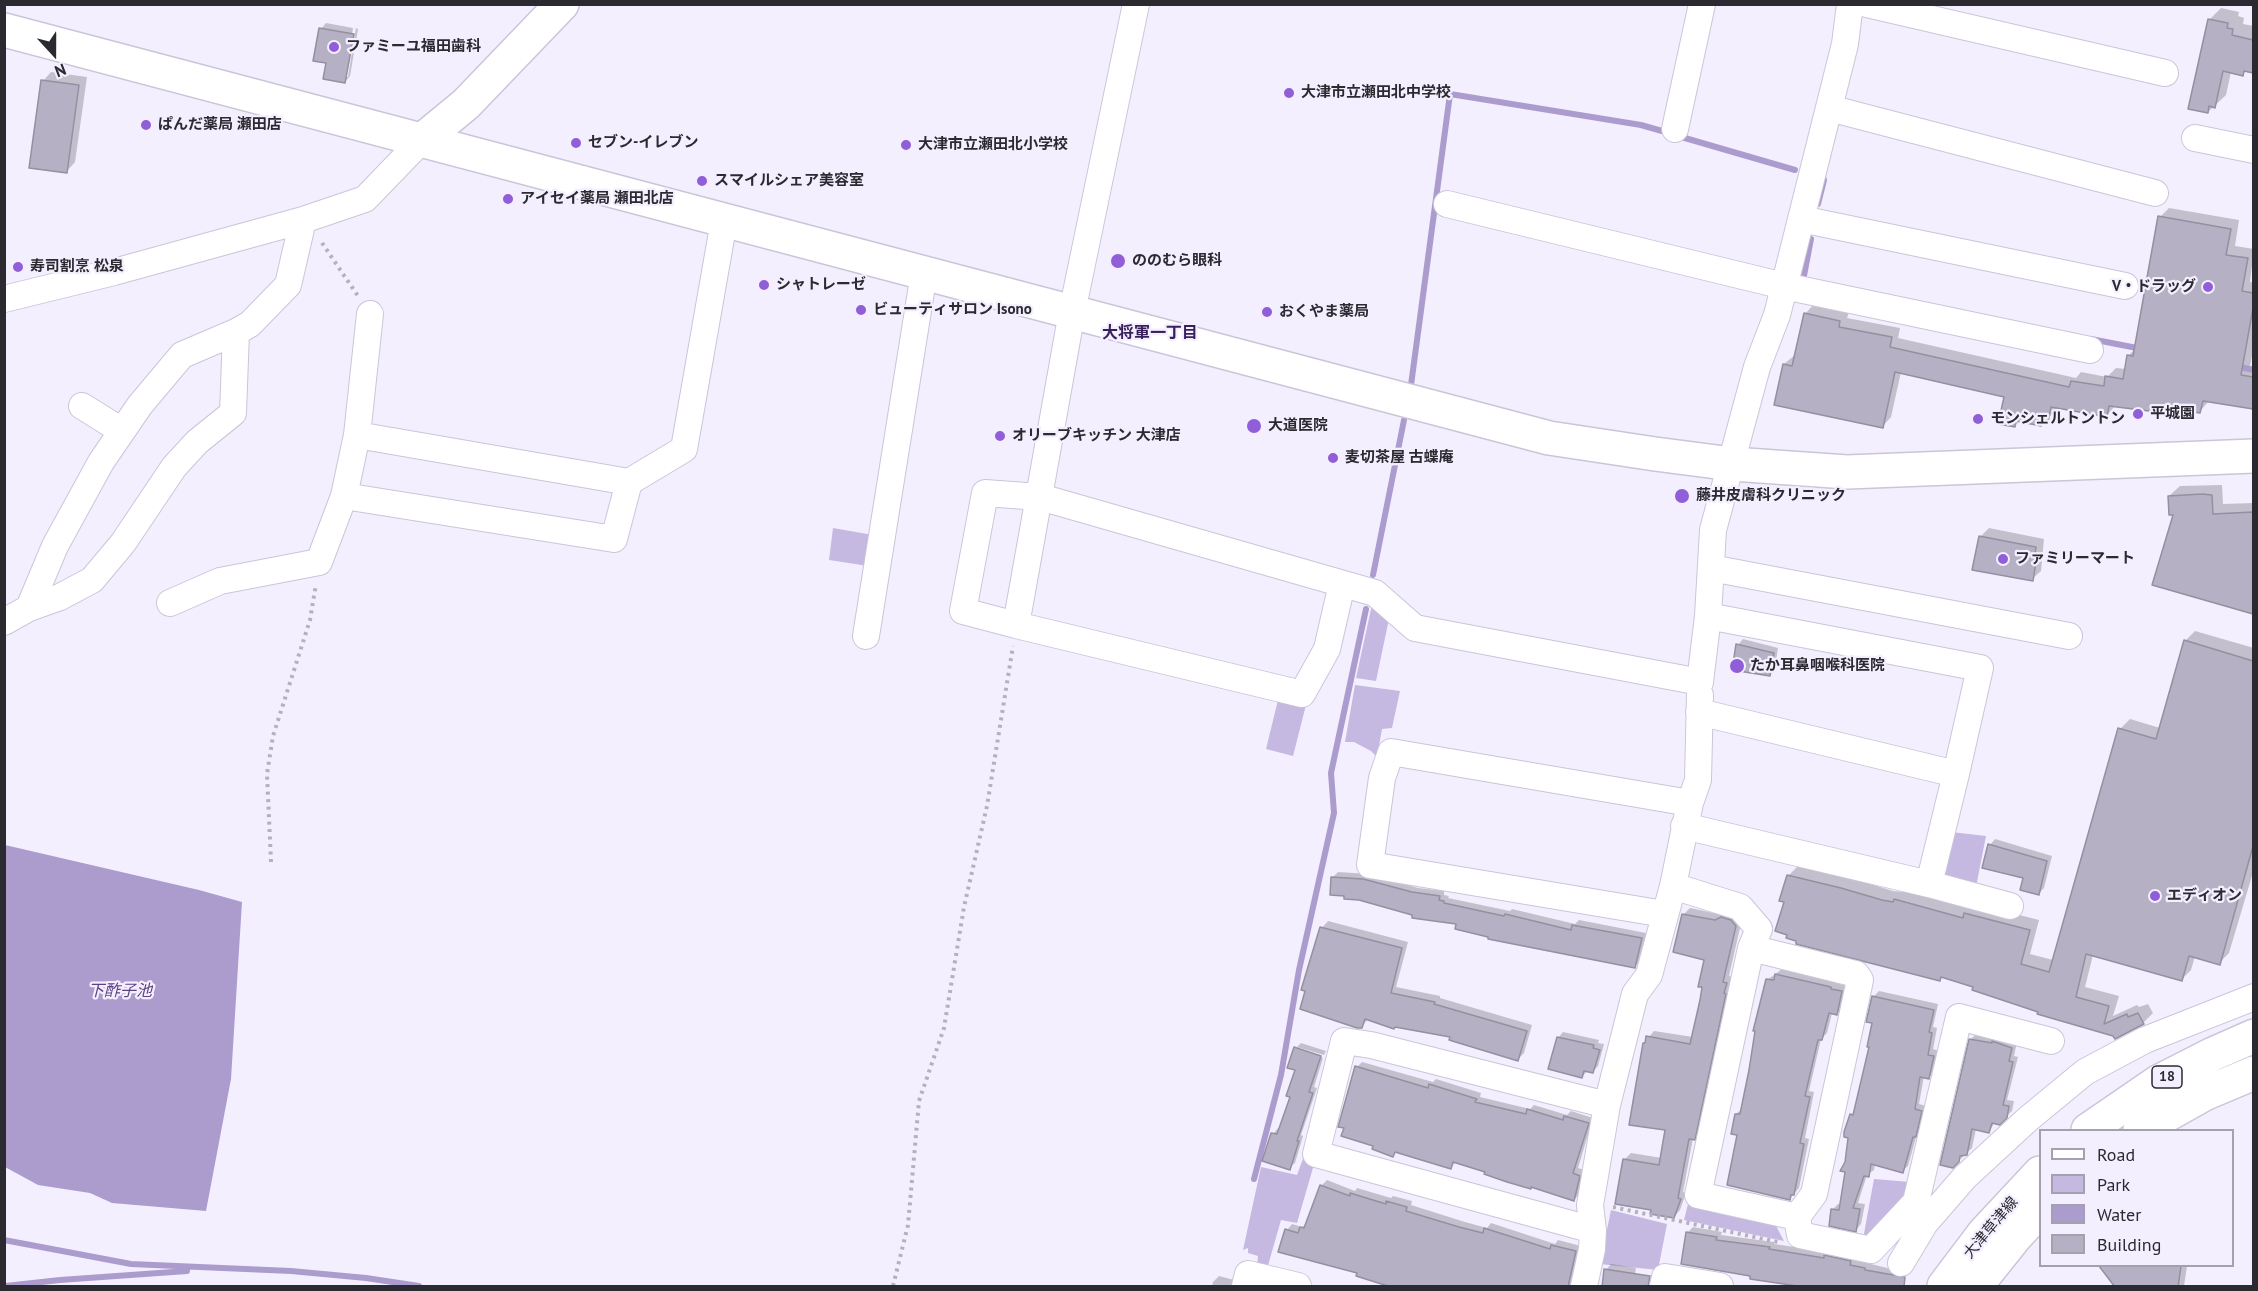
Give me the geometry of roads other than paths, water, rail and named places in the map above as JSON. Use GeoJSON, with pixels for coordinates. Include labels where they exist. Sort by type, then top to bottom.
{"type":"FeatureCollection","features":[{"type":"Feature","properties":{"kind":"street"},"geometry":{"type":"LineString","coordinates":[[4,299],[302,224],[365,199],[421,141],[466,104],[562,4]]}},
{"type":"Feature","properties":{"kind":"street"},"geometry":{"type":"LineString","coordinates":[[1016,625],[1072,312],[1136,4]]}},
{"type":"Feature","properties":{"kind":"street"},"geometry":{"type":"LineString","coordinates":[[1675,129],[1702,4]]}},
{"type":"Feature","properties":{"kind":"street"},"geometry":{"type":"LineString","coordinates":[[1584,1287],[1592,1249],[1593,1230],[1590,1205],[1607,1105],[1635,994],[1649,975],[1673,886],[1687,815],[1698,780],[1700,682],[1708,616],[1713,530],[1756,367],[1777,315],[1845,44],[1850,4]]}},
{"type":"Feature","properties":{"kind":"street"},"geometry":{"type":"LineString","coordinates":[[1867,4],[2165,73]]}},
{"type":"Feature","properties":{"kind":"street"},"geometry":{"type":"LineString","coordinates":[[4,30],[1550,438],[1732,464],[1847,472],[2253,456]]}},
{"type":"Feature","properties":{"kind":"street"},"geometry":{"type":"LineString","coordinates":[[1829,108],[2155,193]]}},
{"type":"Feature","properties":{"kind":"street"},"geometry":{"type":"LineString","coordinates":[[2195,138],[2253,150]]}},
{"type":"Feature","properties":{"kind":"street"},"geometry":{"type":"LineString","coordinates":[[1447,204],[1784,286],[2090,350]]}},
{"type":"Feature","properties":{"kind":"street"},"geometry":{"type":"LineString","coordinates":[[1801,219],[2126,286]]}},
{"type":"Feature","properties":{"kind":"street"},"geometry":{"type":"LineString","coordinates":[[357,435],[628,482],[684,449],[724,221]]}},
{"type":"Feature","properties":{"kind":"street"},"geometry":{"type":"LineString","coordinates":[[29,608],[55,546],[101,462],[140,405],[182,355],[250,324],[288,285],[302,224]]}},
{"type":"Feature","properties":{"kind":"street"},"geometry":{"type":"LineString","coordinates":[[866,636],[924,273]]}},
{"type":"Feature","properties":{"kind":"street"},"geometry":{"type":"LineString","coordinates":[[170,603],[220,581],[319,562],[344,496],[357,435],[370,314]]}},
{"type":"Feature","properties":{"kind":"street"},"geometry":{"type":"LineString","coordinates":[[4,622],[29,608],[60,597],[92,579],[146,512],[174,467],[197,442],[233,413],[236,332]]}},
{"type":"Feature","properties":{"kind":"street"},"geometry":{"type":"LineString","coordinates":[[82,406],[122,431]]}},
{"type":"Feature","properties":{"kind":"street"},"geometry":{"type":"LineString","coordinates":[[344,496],[614,539],[628,482]]}},
{"type":"Feature","properties":{"kind":"street"},"geometry":{"type":"LineString","coordinates":[[1342,584],[1326,650],[1302,694],[963,611],[985,493],[1040,497],[1375,593],[1415,628],[1700,682]]}},
{"type":"Feature","properties":{"kind":"street"},"geometry":{"type":"LineString","coordinates":[[1711,568],[2069,636]]}},
{"type":"Feature","properties":{"kind":"street"},"geometry":{"type":"LineString","coordinates":[[1708,616],[1980,668],[1929,884]]}},
{"type":"Feature","properties":{"kind":"street"},"geometry":{"type":"LineString","coordinates":[[1699,712],[1956,774]]}},
{"type":"Feature","properties":{"kind":"street"},"geometry":{"type":"LineString","coordinates":[[1664,914],[1370,865],[1382,778],[1391,752],[1687,815],[2010,906]]}},
{"type":"Feature","properties":{"kind":"street"},"geometry":{"type":"LineString","coordinates":[[1673,886],[1740,907],[1759,929],[1751,948],[1698,1195],[1871,1250],[1916,1202],[1959,1017],[2051,1041]]}},
{"type":"Feature","properties":{"kind":"street"},"geometry":{"type":"LineString","coordinates":[[1751,948],[1856,975],[1860,980],[1814,1194],[1798,1226]]}},
{"type":"Feature","properties":{"kind":"street"},"geometry":{"type":"LineString","coordinates":[[1901,1263],[1925,1223],[1965,1177],[2028,1119],[2085,1072],[2145,1040],[2253,997]]}},
{"type":"Feature","properties":{"kind":"street","name":"18"},"geometry":{"type":"LineString","coordinates":[[2091,1129],[2158,1082],[2253,1036]]}},
{"type":"Feature","properties":{"kind":"street"},"geometry":{"type":"LineString","coordinates":[[1593,1230],[1316,1154],[1344,1041],[1371,1045],[1607,1105]]}},
{"type":"Feature","properties":{"kind":"street","name":"18"},"geometry":{"type":"LineString","coordinates":[[2143,1129],[2204,1094],[2253,1073]]}},
{"type":"Feature","properties":{"kind":"street","name":"大津草津線"},"geometry":{"type":"LineString","coordinates":[[1944,1287],[1984,1233],[2039,1174]]}},
{"type":"Feature","properties":{"kind":"street","name":"大津草津線"},"geometry":{"type":"LineString","coordinates":[[1976,1287],[2039,1211]]}},
{"type":"Feature","properties":{"kind":"street"},"geometry":{"type":"LineString","coordinates":[[1245,1287],[1248,1274],[1298,1287]]}},
{"type":"Feature","properties":{"kind":"street"},"geometry":{"type":"LineString","coordinates":[[1663,1287],[1665,1276],[1720,1287]]}},
{"type":"Feature","properties":{"kind":"water","name":"下酢子池"},"geometry":{"type":"Polygon","coordinates":[[[5,845],[242,902],[231,1079],[206,1211],[112,1203],[90,1193],[38,1185],[5,1167],[5,845]]]}},
{"type":"Feature","properties":{"kind":"waterway"},"geometry":{"type":"LineString","coordinates":[[1411,385],[1450,94],[1641,125],[1669,133]]}},
{"type":"Feature","properties":{"kind":"waterway"},"geometry":{"type":"LineString","coordinates":[[1678,136],[1795,170]]}},
{"type":"Feature","properties":{"kind":"waterway"},"geometry":{"type":"LineString","coordinates":[[1818,204],[1823,177]]}},
{"type":"Feature","properties":{"kind":"waterway"},"geometry":{"type":"LineString","coordinates":[[1807,282],[1803,281],[1811,239]]}},
{"type":"Feature","properties":{"kind":"waterway"},"geometry":{"type":"LineString","coordinates":[[2091,339],[2142,349]]}},
{"type":"Feature","properties":{"kind":"waterway"},"geometry":{"type":"LineString","coordinates":[[2235,366],[2254,370]]}},
{"type":"Feature","properties":{"kind":"waterway"},"geometry":{"type":"LineString","coordinates":[[1373,575],[1404,420]]}},
{"type":"Feature","properties":{"kind":"waterway"},"geometry":{"type":"LineString","coordinates":[[1254,1179],[1281,1075],[1299,970],[1334,813],[1331,773],[1366,609]]}},
{"type":"Feature","properties":{"kind":"waterway"},"geometry":{"type":"LineString","coordinates":[[4,1240],[131,1264],[291,1271],[419,1286]]}},
{"type":"Feature","properties":{"kind":"waterway"},"geometry":{"type":"LineString","coordinates":[[5,1286],[187,1271]]}},
{"type":"Feature","properties":{"kind":"place","name":"ファミーユ福田歯科"},"geometry":{"type":"Point","coordinates":[334,47]}},
{"type":"Feature","properties":{"kind":"place","name":"大津市立瀬田北中学校"},"geometry":{"type":"Point","coordinates":[1289,93]}},
{"type":"Feature","properties":{"kind":"place","name":"ぱんだ薬局 瀬田店"},"geometry":{"type":"Point","coordinates":[146,125]}},
{"type":"Feature","properties":{"kind":"place","name":"セブン-イレブン"},"geometry":{"type":"Point","coordinates":[576,143]}},
{"type":"Feature","properties":{"kind":"place","name":"大津市立瀬田北小学校"},"geometry":{"type":"Point","coordinates":[906,145]}},
{"type":"Feature","properties":{"kind":"place","name":"スマイルシェア美容室"},"geometry":{"type":"Point","coordinates":[702,181]}},
{"type":"Feature","properties":{"kind":"place","name":"アイセイ薬局 瀬田北店"},"geometry":{"type":"Point","coordinates":[508,199]}},
{"type":"Feature","properties":{"kind":"place","name":"ののむら眼科"},"geometry":{"type":"Point","coordinates":[1118,261]}},
{"type":"Feature","properties":{"kind":"place","name":"寿司割烹 松泉"},"geometry":{"type":"Point","coordinates":[18,267]}},
{"type":"Feature","properties":{"kind":"place","name":"シャトレーゼ"},"geometry":{"type":"Point","coordinates":[764,285]}},
{"type":"Feature","properties":{"kind":"place","name":"V・ドラッグ"},"geometry":{"type":"Point","coordinates":[2208,287]}},
{"type":"Feature","properties":{"kind":"place","name":"ビューティサロン Isono"},"geometry":{"type":"Point","coordinates":[861,310]}},
{"type":"Feature","properties":{"kind":"place","name":"おくやま薬局"},"geometry":{"type":"Point","coordinates":[1267,312]}},
{"type":"Feature","properties":{"kind":"place","name":"平城園"},"geometry":{"type":"Point","coordinates":[2138,414]}},
{"type":"Feature","properties":{"kind":"place","name":"モンシェルトントン"},"geometry":{"type":"Point","coordinates":[1978,419]}},
{"type":"Feature","properties":{"kind":"place","name":"大道医院"},"geometry":{"type":"Point","coordinates":[1254,426]}},
{"type":"Feature","properties":{"kind":"place","name":"オリーブキッチン 大津店"},"geometry":{"type":"Point","coordinates":[1000,436]}},
{"type":"Feature","properties":{"kind":"place","name":"麦切茶屋 古蝶庵"},"geometry":{"type":"Point","coordinates":[1333,458]}},
{"type":"Feature","properties":{"kind":"place","name":"藤井皮膚科クリニック"},"geometry":{"type":"Point","coordinates":[1682,496]}},
{"type":"Feature","properties":{"kind":"place","name":"ファミリーマート"},"geometry":{"type":"Point","coordinates":[2003,559]}},
{"type":"Feature","properties":{"kind":"place","name":"たか耳鼻咽喉科医院"},"geometry":{"type":"Point","coordinates":[1737,666]}},
{"type":"Feature","properties":{"kind":"place","name":"エディオン"},"geometry":{"type":"Point","coordinates":[2155,896]}},
{"type":"Feature","properties":{"kind":"district","name":"大将軍一丁目"},"geometry":{"type":"Point","coordinates":[1150,333]}}]}
